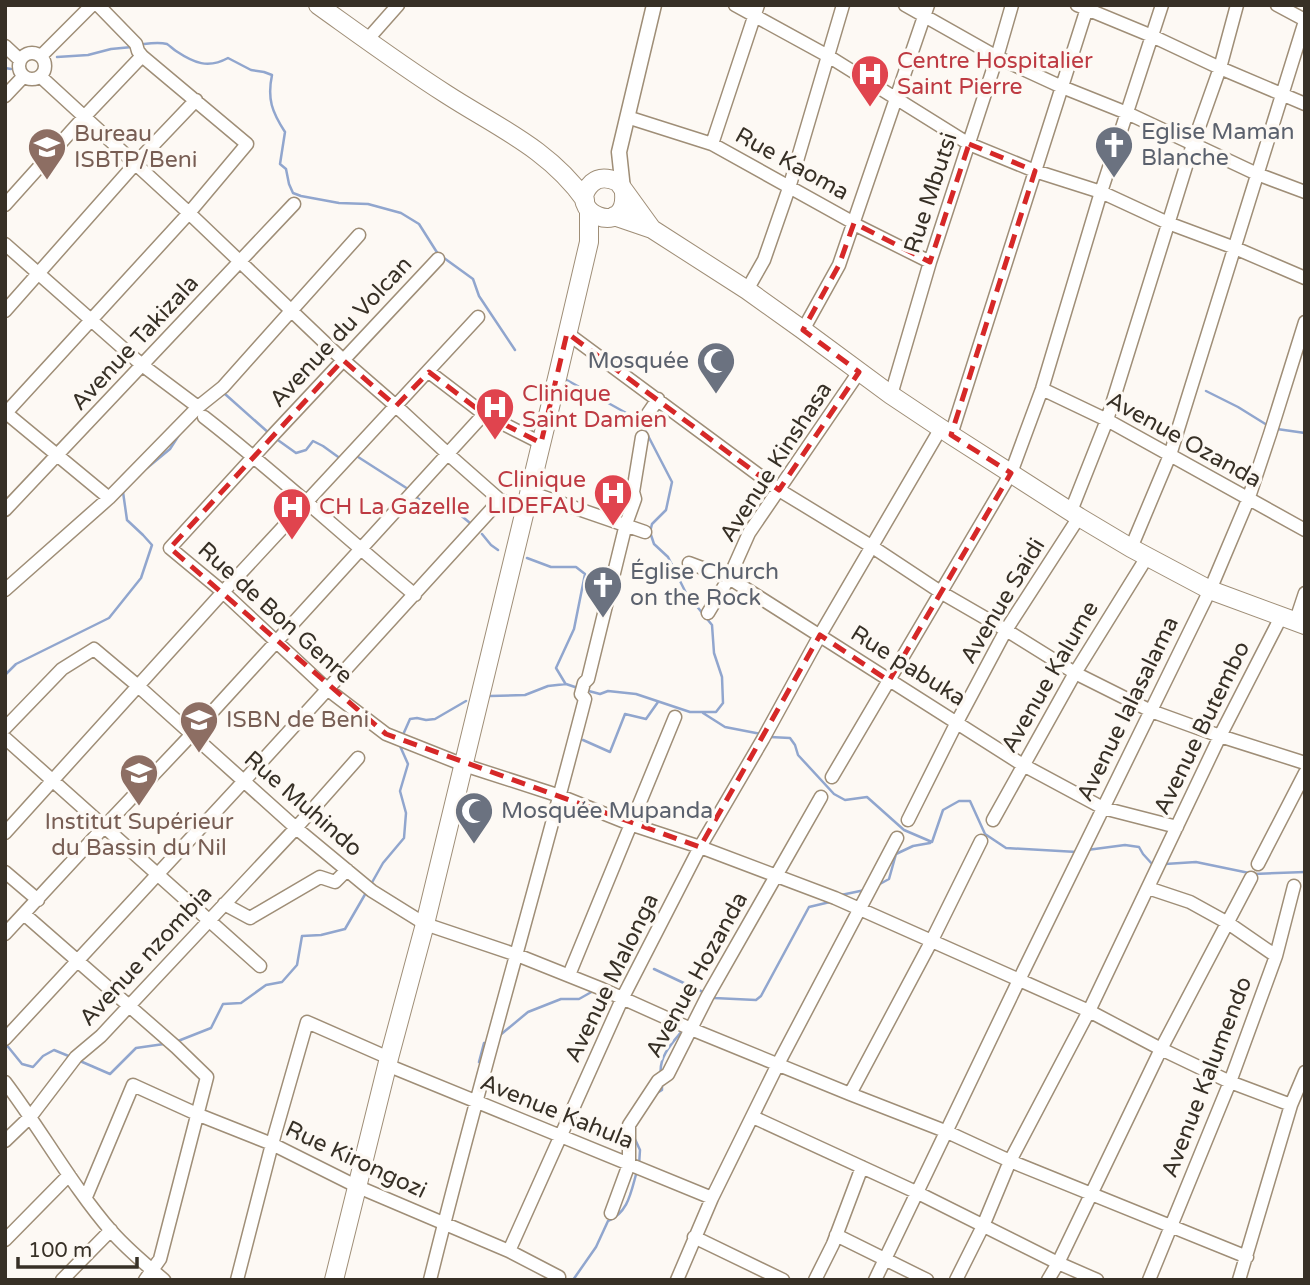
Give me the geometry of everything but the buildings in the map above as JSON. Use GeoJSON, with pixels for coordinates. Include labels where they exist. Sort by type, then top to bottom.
{"type":"FeatureCollection","features":[{"type":"Feature","properties":{"kind":"highway"},"geometry":{"type":"LineString","coordinates":[[318,5],[449,96],[533,147],[574,184],[587,205],[600,218],[611,217],[652,229],[747,290],[891,395],[1131,548],[1210,590],[1294,622]]}},
{"type":"Feature","properties":{"kind":"highway"},"geometry":{"type":"LineString","coordinates":[[560,170],[578,177],[610,178],[618,182],[652,229]]}},
{"type":"Feature","properties":{"kind":"highway"},"geometry":{"type":"LineString","coordinates":[[334,1280],[425,924],[589,242],[586,193],[589,186],[598,179]]}},
{"type":"Feature","properties":{"kind":"highway"},"geometry":{"type":"LineString","coordinates":[[589,242],[611,217],[620,212],[624,205],[624,191]]}},
{"type":"Feature","properties":{"kind":"main road"},"geometry":{"type":"LineString","coordinates":[[624,191],[619,152],[654,5]]}},
{"type":"Feature","properties":{"kind":"main road"},"geometry":{"type":"LineString","coordinates":[[598,179],[619,152]]}},
{"type":"Feature","properties":{"kind":"street"},"geometry":{"type":"LineString","coordinates":[[41,56],[92,5]]}},
{"type":"Feature","properties":{"kind":"street"},"geometry":{"type":"LineString","coordinates":[[98,5],[138,50],[247,144],[189,213],[6,413],[109,498]]}},
{"type":"Feature","properties":{"kind":"street"},"geometry":{"type":"LineString","coordinates":[[367,40],[397,5]]}},
{"type":"Feature","properties":{"kind":"street"},"geometry":{"type":"LineString","coordinates":[[735,5],[757,11],[969,144],[1035,171],[1101,192],[1168,223],[1305,278]]}},
{"type":"Feature","properties":{"kind":"street"},"geometry":{"type":"LineString","coordinates":[[747,290],[764,260],[789,188],[843,5]]}},
{"type":"Feature","properties":{"kind":"street"},"geometry":{"type":"LineString","coordinates":[[905,5],[926,11],[997,57],[1257,174],[1305,192]]}},
{"type":"Feature","properties":{"kind":"street","name":"Rue Mbutsi"},"geometry":{"type":"LineString","coordinates":[[891,395],[930,262],[1012,5]]}},
{"type":"Feature","properties":{"kind":"street"},"geometry":{"type":"LineString","coordinates":[[832,777],[1011,473],[1042,389],[1101,192],[1163,5]]}},
{"type":"Feature","properties":{"kind":"street","name":"Avenue Saidi"},"geometry":{"type":"LineString","coordinates":[[908,820],[1006,630],[1075,514],[1193,144],[1220,68],[1237,5]]}},
{"type":"Feature","properties":{"kind":"street"},"geometry":{"type":"LineString","coordinates":[[1131,548],[1170,455],[1305,21],[1277,5]]}},
{"type":"Feature","properties":{"kind":"street"},"geometry":{"type":"LineString","coordinates":[[1084,7],[1305,104]]}},
{"type":"Feature","properties":{"kind":"street","name":"Avenue Malonga"},"geometry":{"type":"LineString","coordinates":[[509,1251],[623,997],[700,847],[871,546],[946,431],[1035,171],[1084,7]]}},
{"type":"Feature","properties":{"kind":"street"},"geometry":{"type":"LineString","coordinates":[[712,144],[757,11]]}},
{"type":"Feature","properties":{"kind":"street"},"geometry":{"type":"LineString","coordinates":[[803,330],[839,265],[926,11]]}},
{"type":"Feature","properties":{"kind":"street"},"geometry":{"type":"LineString","coordinates":[[5,46],[20,60]]}},
{"type":"Feature","properties":{"kind":"street"},"geometry":{"type":"LineString","coordinates":[[5,205],[84,117],[138,50]]}},
{"type":"Feature","properties":{"kind":"street"},"geometry":{"type":"LineString","coordinates":[[29,53],[41,56],[46,66],[41,77],[32,80],[23,77],[19,69],[24,55],[29,53]]}},
{"type":"Feature","properties":{"kind":"street"},"geometry":{"type":"LineString","coordinates":[[5,96],[23,77]]}},
{"type":"Feature","properties":{"kind":"street"},"geometry":{"type":"LineString","coordinates":[[41,77],[343,360],[500,500],[524,510]]}},
{"type":"Feature","properties":{"kind":"street"},"geometry":{"type":"LineString","coordinates":[[5,311],[135,164],[196,100]]}},
{"type":"Feature","properties":{"kind":"street","name":"Rue Kaoma"},"geometry":{"type":"LineString","coordinates":[[627,117],[712,144],[858,226],[930,262]]}},
{"type":"Feature","properties":{"kind":"street","name":"Avenue Takizala"},"geometry":{"type":"LineString","coordinates":[[5,510],[295,204]]}},
{"type":"Feature","properties":{"kind":"street"},"geometry":{"type":"LineString","coordinates":[[5,590],[201,412],[359,235]]}},
{"type":"Feature","properties":{"kind":"street"},"geometry":{"type":"LineString","coordinates":[[5,244],[142,365],[254,456],[415,595]]}},
{"type":"Feature","properties":{"kind":"street","name":"Avenue du Volcan"},"geometry":{"type":"LineString","coordinates":[[170,548],[438,259]]}},
{"type":"Feature","properties":{"kind":"street"},"geometry":{"type":"LineString","coordinates":[[5,833],[223,592],[478,317]]}},
{"type":"Feature","properties":{"kind":"street","name":"Avenue lalasalama"},"geometry":{"type":"LineString","coordinates":[[875,1280],[1210,590],[1248,500],[1305,322]]}},
{"type":"Feature","properties":{"kind":"street"},"geometry":{"type":"LineString","coordinates":[[567,333],[779,490],[1075,673],[1151,711],[1305,763]]}},
{"type":"Feature","properties":{"kind":"street"},"geometry":{"type":"LineString","coordinates":[[429,372],[484,414],[541,443]]}},
{"type":"Feature","properties":{"kind":"street","name":"Avenue Kinshasa"},"geometry":{"type":"LineString","coordinates":[[708,613],[729,578],[749,533],[859,372]]}},
{"type":"Feature","properties":{"kind":"street","name":"Avenue Ozanda"},"geometry":{"type":"LineString","coordinates":[[1042,389],[1107,420],[1305,530]]}},
{"type":"Feature","properties":{"kind":"street"},"geometry":{"type":"LineString","coordinates":[[645,418],[658,399]]}},
{"type":"Feature","properties":{"kind":"street"},"geometry":{"type":"LineString","coordinates":[[5,934],[484,414]]}},
{"type":"Feature","properties":{"kind":"street"},"geometry":{"type":"LineString","coordinates":[[430,1280],[585,699],[582,688],[588,679],[626,524],[635,499],[633,492],[642,437]]}},
{"type":"Feature","properties":{"kind":"street"},"geometry":{"type":"LineString","coordinates":[[529,492],[645,532]]}},
{"type":"Feature","properties":{"kind":"street"},"geometry":{"type":"LineString","coordinates":[[5,1039],[500,500]]}},
{"type":"Feature","properties":{"kind":"street","name":"Rue de Bon Genre"},"geometry":{"type":"LineString","coordinates":[[170,548],[223,592],[327,689],[396,738],[464,765],[560,796],[630,824],[700,847],[860,909],[1089,1011],[1230,1082],[1292,1105]]}},
{"type":"Feature","properties":{"kind":"street","name":"Avenue Kalume"},"geometry":{"type":"LineString","coordinates":[[993,820],[1075,673],[1147,557]]}},
{"type":"Feature","properties":{"kind":"street","name":"Rue pabuka"},"geometry":{"type":"LineString","coordinates":[[689,563],[729,578],[1023,765],[1103,808],[1177,827]]}},
{"type":"Feature","properties":{"kind":"street","name":"Avenue Butembo"},"geometry":{"type":"LineString","coordinates":[[956,1280],[984,1226],[1010,1161],[1089,1011],[1220,736],[1294,622],[1305,593]]}},
{"type":"Feature","properties":{"kind":"street","name":"Rue Muhindo"},"geometry":{"type":"LineString","coordinates":[[5,729],[62,669],[94,649],[296,828],[369,888],[425,924],[569,975],[687,1027],[946,1131],[1010,1161],[1247,1257]]}},
{"type":"Feature","properties":{"kind":"street"},"geometry":{"type":"LineString","coordinates":[[569,975],[675,717]]}},
{"type":"Feature","properties":{"kind":"street"},"geometry":{"type":"LineString","coordinates":[[5,738],[260,966]]}},
{"type":"Feature","properties":{"kind":"street","name":"Avenue nzombia"},"geometry":{"type":"LineString","coordinates":[[5,1141],[31,1116],[74,1060],[101,1036],[358,758]]}},
{"type":"Feature","properties":{"kind":"street"},"geometry":{"type":"LineString","coordinates":[[1258,864],[1305,773]]}},
{"type":"Feature","properties":{"kind":"street","name":"Avenue Hozanda"},"geometry":{"type":"LineString","coordinates":[[611,1213],[636,1167],[629,1125],[658,1080],[668,1074],[687,1027],[821,797]]}},
{"type":"Feature","properties":{"kind":"street"},"geometry":{"type":"LineString","coordinates":[[677,1280],[712,1198],[778,1064],[897,838]]}},
{"type":"Feature","properties":{"kind":"street"},"geometry":{"type":"LineString","coordinates":[[850,1094],[981,841]]}},
{"type":"Feature","properties":{"kind":"street"},"geometry":{"type":"LineString","coordinates":[[224,904],[250,918],[320,877],[335,882],[347,870]]}},
{"type":"Feature","properties":{"kind":"street"},"geometry":{"type":"LineString","coordinates":[[5,872],[38,900]]}},
{"type":"Feature","properties":{"kind":"street"},"geometry":{"type":"LineString","coordinates":[[1048,1280],[1161,1049],[1251,878]]}},
{"type":"Feature","properties":{"kind":"street","name":"Avenue Kalumendo"},"geometry":{"type":"LineString","coordinates":[[1149,1280],[1230,1082],[1276,956],[1294,886]]}},
{"type":"Feature","properties":{"kind":"street"},"geometry":{"type":"LineString","coordinates":[[1148,888],[1190,902],[1228,923],[1276,956]]}},
{"type":"Feature","properties":{"kind":"street"},"geometry":{"type":"LineString","coordinates":[[24,914],[207,1077],[160,1259],[148,1275]]}},
{"type":"Feature","properties":{"kind":"street","name":"Avenue Kahula"},"geometry":{"type":"LineString","coordinates":[[272,1144],[307,1022],[476,1102],[712,1198]]}},
{"type":"Feature","properties":{"kind":"street"},"geometry":{"type":"LineString","coordinates":[[1239,1280],[1292,1105],[1305,1072]]}},
{"type":"Feature","properties":{"kind":"street"},"geometry":{"type":"LineString","coordinates":[[5,1083],[111,1230],[148,1275],[164,1280]]}},
{"type":"Feature","properties":{"kind":"street","name":"Rue Kirongozi"},"geometry":{"type":"LineString","coordinates":[[86,1197],[133,1085],[272,1144],[356,1186],[509,1251],[559,1277]]}},
{"type":"Feature","properties":{"kind":"street"},"geometry":{"type":"LineString","coordinates":[[753,1117],[1097,1280]]}},
{"type":"Feature","properties":{"kind":"street"},"geometry":{"type":"LineString","coordinates":[[237,1280],[272,1144]]}},
{"type":"Feature","properties":{"kind":"street"},"geometry":{"type":"LineString","coordinates":[[816,1280],[862,1167]]}},
{"type":"Feature","properties":{"kind":"street"},"geometry":{"type":"LineString","coordinates":[[5,1240],[69,1175]]}},
{"type":"Feature","properties":{"kind":"street"},"geometry":{"type":"LineString","coordinates":[[62,1280],[111,1230]]}},
{"type":"Feature","properties":{"kind":"street"},"geometry":{"type":"LineString","coordinates":[[836,1235],[927,1280]]}},
{"type":"Feature","properties":{"kind":"street"},"geometry":{"type":"LineString","coordinates":[[694,1237],[783,1280]]}},
{"type":"Feature","properties":{"kind":"highlighted area"},"geometry":{"type":"Polygon","coordinates":[[[969,144],[1035,171],[951,435],[1011,473],[889,681],[820,635],[700,847],[386,734],[170,548],[343,360],[396,406],[429,372],[484,414],[541,443],[567,333],[779,490],[859,372],[803,330],[839,265],[854,223],[930,262],[969,144]]]}},
{"type":"Feature","properties":{"kind":"waterway"},"geometry":{"type":"LineString","coordinates":[[144,44],[167,44],[201,63],[214,63],[228,58],[251,70],[272,75],[272,105],[285,132],[280,164],[286,169],[293,193],[339,203],[368,204],[401,213],[419,224],[438,254]]}},
{"type":"Feature","properties":{"kind":"waterway"},"geometry":{"type":"LineString","coordinates":[[57,57],[88,55],[132,47]]}},
{"type":"Feature","properties":{"kind":"waterway"},"geometry":{"type":"LineString","coordinates":[[5,68],[11,69]]}},
{"type":"Feature","properties":{"kind":"waterway"},"geometry":{"type":"LineString","coordinates":[[444,258],[473,279],[479,296],[515,350]]}},
{"type":"Feature","properties":{"kind":"waterway"},"geometry":{"type":"LineString","coordinates":[[565,379],[628,414],[643,426],[672,482],[666,510],[652,524],[650,532],[654,544],[668,557],[686,593],[712,625],[714,653],[722,677],[723,703],[716,712],[690,712],[636,694],[608,691],[600,694],[585,690]]}},
{"type":"Feature","properties":{"kind":"waterway"},"geometry":{"type":"LineString","coordinates":[[1206,391],[1267,425]]}},
{"type":"Feature","properties":{"kind":"waterway"},"geometry":{"type":"LineString","coordinates":[[222,393],[270,434]]}},
{"type":"Feature","properties":{"kind":"waterway"},"geometry":{"type":"LineString","coordinates":[[1277,429],[1305,433]]}},
{"type":"Feature","properties":{"kind":"waterway"},"geometry":{"type":"LineString","coordinates":[[147,468],[170,449],[179,435]]}},
{"type":"Feature","properties":{"kind":"waterway"},"geometry":{"type":"LineString","coordinates":[[275,438],[296,453],[306,450],[313,441],[341,459]]}},
{"type":"Feature","properties":{"kind":"waterway"},"geometry":{"type":"LineString","coordinates":[[355,455],[408,489]]}},
{"type":"Feature","properties":{"kind":"waterway"},"geometry":{"type":"LineString","coordinates":[[5,675],[16,664],[109,618],[141,578],[152,545],[127,520],[123,492],[125,490]]}},
{"type":"Feature","properties":{"kind":"waterway"},"geometry":{"type":"LineString","coordinates":[[415,496],[434,511],[452,508],[470,523]]}},
{"type":"Feature","properties":{"kind":"waterway"},"geometry":{"type":"LineString","coordinates":[[482,534],[498,550]]}},
{"type":"Feature","properties":{"kind":"waterway"},"geometry":{"type":"LineString","coordinates":[[527,558],[551,567],[576,567],[585,574],[574,629],[556,668],[565,683]]}},
{"type":"Feature","properties":{"kind":"waterway"},"geometry":{"type":"LineString","coordinates":[[490,696],[525,695],[548,686],[566,684],[578,688]]}},
{"type":"Feature","properties":{"kind":"waterway"},"geometry":{"type":"LineString","coordinates":[[402,737],[410,719],[435,719],[466,701]]}},
{"type":"Feature","properties":{"kind":"waterway"},"geometry":{"type":"LineString","coordinates":[[583,740],[610,752],[625,714],[646,719],[658,702]]}},
{"type":"Feature","properties":{"kind":"waterway"},"geometry":{"type":"LineString","coordinates":[[703,713],[725,727],[761,734]]}},
{"type":"Feature","properties":{"kind":"waterway"},"geometry":{"type":"LineString","coordinates":[[770,737],[790,738],[798,755],[834,794],[845,800],[867,797],[904,830],[932,842],[943,810],[959,801],[970,801],[985,834],[1006,848],[1077,852]]}},
{"type":"Feature","properties":{"kind":"waterway"},"geometry":{"type":"LineString","coordinates":[[370,886],[383,863],[404,838],[406,813],[400,791],[408,764],[400,746]]}},
{"type":"Feature","properties":{"kind":"waterway"},"geometry":{"type":"LineString","coordinates":[[878,885],[889,879],[896,854],[913,846],[930,843]]}},
{"type":"Feature","properties":{"kind":"waterway"},"geometry":{"type":"LineString","coordinates":[[1087,850],[1125,845],[1139,847],[1155,865]]}},
{"type":"Feature","properties":{"kind":"waterway"},"geometry":{"type":"LineString","coordinates":[[1165,864],[1196,862],[1254,874],[1305,872]]}},
{"type":"Feature","properties":{"kind":"waterway"},"geometry":{"type":"LineString","coordinates":[[841,895],[865,890]]}},
{"type":"Feature","properties":{"kind":"waterway"},"geometry":{"type":"LineString","coordinates":[[178,1041],[211,1028],[223,1004],[241,1003],[266,985],[282,982],[297,965],[302,936],[345,929],[367,891]]}},
{"type":"Feature","properties":{"kind":"waterway"},"geometry":{"type":"LineString","coordinates":[[711,996],[756,1000],[761,996],[809,907],[830,902]]}},
{"type":"Feature","properties":{"kind":"waterway"},"geometry":{"type":"LineString","coordinates":[[654,969],[705,993]]}},
{"type":"Feature","properties":{"kind":"waterway"},"geometry":{"type":"LineString","coordinates":[[499,1036],[528,1012],[561,999],[579,999],[595,990]]}},
{"type":"Feature","properties":{"kind":"waterway"},"geometry":{"type":"LineString","coordinates":[[661,1075],[664,1056],[683,1030]]}},
{"type":"Feature","properties":{"kind":"waterway"},"geometry":{"type":"LineString","coordinates":[[5,1043],[22,1064],[33,1067],[43,1056],[54,1050],[71,1057]]}},
{"type":"Feature","properties":{"kind":"waterway"},"geometry":{"type":"LineString","coordinates":[[479,1062],[484,1043],[488,1043]]}},
{"type":"Feature","properties":{"kind":"waterway"},"geometry":{"type":"LineString","coordinates":[[80,1061],[110,1074],[136,1048],[164,1044]]}},
{"type":"Feature","properties":{"kind":"waterway"},"geometry":{"type":"LineString","coordinates":[[657,1093],[662,1090],[662,1081]]}},
{"type":"Feature","properties":{"kind":"waterway"},"geometry":{"type":"LineString","coordinates":[[634,1137],[640,1150],[639,1165]]}},
{"type":"Feature","properties":{"kind":"waterway"},"geometry":{"type":"LineString","coordinates":[[573,1280],[596,1247],[608,1221],[625,1206],[637,1171]]}},
{"type":"Feature","properties":{"kind":"place","name":"Centre Hospitalier Saint Pierre"},"geometry":{"type":"Point","coordinates":[870,108]}},
{"type":"Feature","properties":{"kind":"place","name":"Eglise Maman Blanche"},"geometry":{"type":"Point","coordinates":[1114,179]}},
{"type":"Feature","properties":{"kind":"place","name":"Bureau ISBTP/Beni"},"geometry":{"type":"Point","coordinates":[47,181]}},
{"type":"Feature","properties":{"kind":"place","name":"Mosquée"},"geometry":{"type":"Point","coordinates":[716,395]}},
{"type":"Feature","properties":{"kind":"place","name":"Clinique Saint Damien"},"geometry":{"type":"Point","coordinates":[495,441]}},
{"type":"Feature","properties":{"kind":"place","name":"Clinique LIDEFAU"},"geometry":{"type":"Point","coordinates":[613,527]}},
{"type":"Feature","properties":{"kind":"place","name":"CH La Gazelle"},"geometry":{"type":"Point","coordinates":[292,541]}},
{"type":"Feature","properties":{"kind":"place","name":"Église Church on the Rock"},"geometry":{"type":"Point","coordinates":[603,619]}},
{"type":"Feature","properties":{"kind":"place","name":"ISBN de Beni"},"geometry":{"type":"Point","coordinates":[199,754]}},
{"type":"Feature","properties":{"kind":"place","name":"Institut Supérieur du Bassin du Nil"},"geometry":{"type":"Point","coordinates":[139,807]}},
{"type":"Feature","properties":{"kind":"place","name":"Mosquée Mupanda"},"geometry":{"type":"Point","coordinates":[474,845]}}]}
